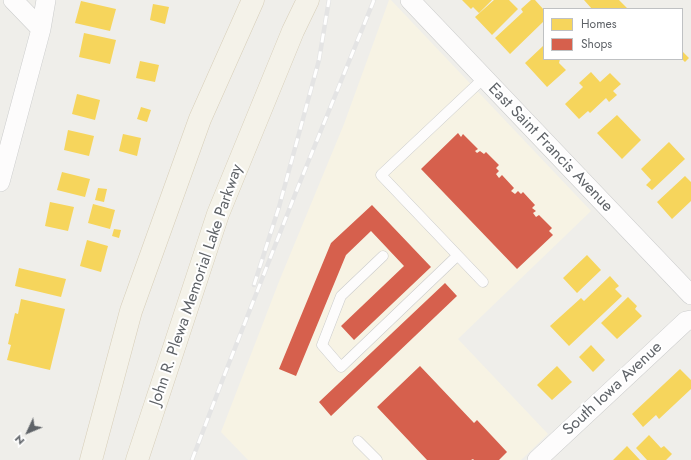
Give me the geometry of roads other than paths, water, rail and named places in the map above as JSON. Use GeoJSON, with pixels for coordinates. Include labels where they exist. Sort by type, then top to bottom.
{"type":"FeatureCollection","features":[{"type":"Feature","properties":{"kind":"main road"},"geometry":{"type":"LineString","coordinates":[[91,460],[131,311],[200,118],[253,0]]}},
{"type":"Feature","properties":{"kind":"main road","name":"John R. Plewa Memorial Lake Parkway"},"geometry":{"type":"LineString","coordinates":[[137,460],[218,214],[293,31],[308,0]]}},
{"type":"Feature","properties":{"kind":"street"},"geometry":{"type":"LineString","coordinates":[[13,0],[41,29]]}},
{"type":"Feature","properties":{"kind":"street"},"geometry":{"type":"LineString","coordinates":[[0,182],[41,29],[46,0]]}},
{"type":"Feature","properties":{"kind":"street","name":"East Saint Francis Avenue"},"geometry":{"type":"LineString","coordinates":[[410,0],[691,295]]}},
{"type":"Feature","properties":{"kind":"street","name":"South Iowa Avenue"},"geometry":{"type":"LineString","coordinates":[[537,460],[686,321],[691,320]]}},
{"type":"Feature","properties":{"kind":"lane"},"geometry":{"type":"LineString","coordinates":[[483,282],[381,176],[484,78]]}},
{"type":"Feature","properties":{"kind":"lane"},"geometry":{"type":"LineString","coordinates":[[383,256],[341,296],[322,346],[341,367],[457,256]]}},
{"type":"Feature","properties":{"kind":"lane"},"geometry":{"type":"LineString","coordinates":[[358,440],[377,460]]}},
{"type":"Feature","properties":{"kind":"railway"},"geometry":{"type":"LineString","coordinates":[[254,285],[279,207],[319,60],[329,0]]}},
{"type":"Feature","properties":{"kind":"railway"},"geometry":{"type":"LineString","coordinates":[[192,460],[298,187],[374,0]]}}]}
